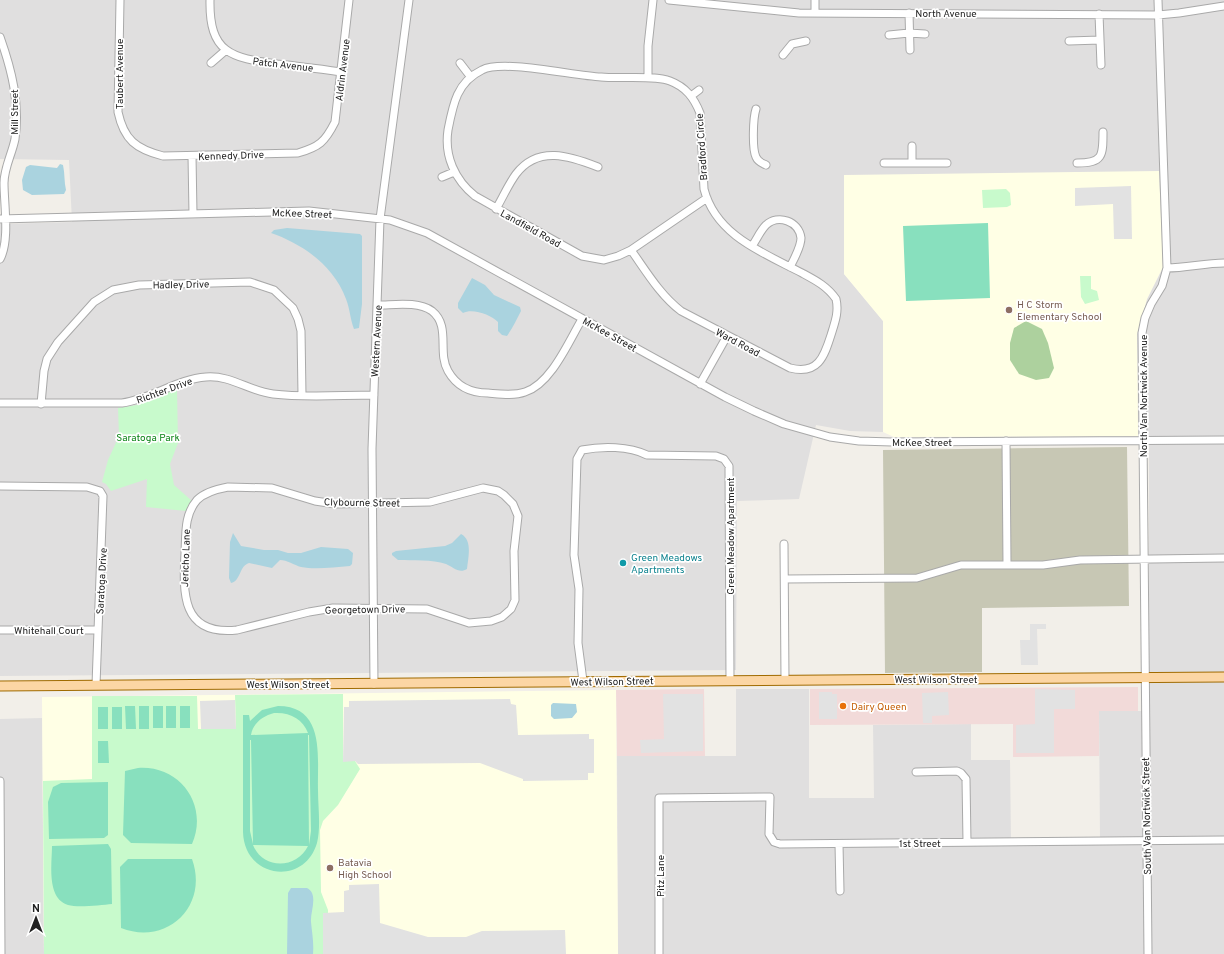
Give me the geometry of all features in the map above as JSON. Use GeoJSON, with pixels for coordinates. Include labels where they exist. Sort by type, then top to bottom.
{"type":"FeatureCollection","features":[{"type":"Feature","properties":{"kind":"main road","name":"West Wilson Street"},"geometry":{"type":"LineString","coordinates":[[0,686],[1224,677]]}},
{"type":"Feature","properties":{"kind":"street","name":"Taubert Avenue"},"geometry":{"type":"LineString","coordinates":[[120,0],[118,112],[120,123],[133,144]]}},
{"type":"Feature","properties":{"kind":"street"},"geometry":{"type":"LineString","coordinates":[[210,0],[211,26],[219,43],[226,50],[211,63]]}},
{"type":"Feature","properties":{"kind":"street","name":"Aldrin Avenue"},"geometry":{"type":"LineString","coordinates":[[327,137],[335,122],[342,72],[349,0]]}},
{"type":"Feature","properties":{"kind":"street","name":"Western Avenue"},"geometry":{"type":"LineString","coordinates":[[374,684],[372,504],[380,219],[409,0]]}},
{"type":"Feature","properties":{"kind":"street"},"geometry":{"type":"LineString","coordinates":[[648,78],[648,46],[653,0]]}},
{"type":"Feature","properties":{"kind":"street","name":"North Avenue"},"geometry":{"type":"LineString","coordinates":[[669,0],[772,12],[815,13],[1158,15],[1224,6]]}},
{"type":"Feature","properties":{"kind":"street"},"geometry":{"type":"LineString","coordinates":[[815,0],[815,13]]}},
{"type":"Feature","properties":{"kind":"street","name":"North Van Nortwick Avenue"},"geometry":{"type":"LineString","coordinates":[[1145,678],[1142,333],[1145,318],[1151,304],[1162,286],[1167,268],[1158,0]]}},
{"type":"Feature","properties":{"kind":"street"},"geometry":{"type":"LineString","coordinates":[[909,13],[910,50]]}},
{"type":"Feature","properties":{"kind":"street"},"geometry":{"type":"LineString","coordinates":[[1098,14],[1101,64]]}},
{"type":"Feature","properties":{"kind":"street"},"geometry":{"type":"LineString","coordinates":[[889,35],[909,33],[925,34]]}},
{"type":"Feature","properties":{"kind":"street","name":"Mill Street"},"geometry":{"type":"LineString","coordinates":[[0,37],[11,69],[15,88],[16,110],[14,139],[4,181],[2,218],[4,244],[0,259]]}},
{"type":"Feature","properties":{"kind":"street"},"geometry":{"type":"LineString","coordinates":[[1069,41],[1100,40]]}},
{"type":"Feature","properties":{"kind":"street"},"geometry":{"type":"LineString","coordinates":[[783,55],[792,44],[806,41]]}},
{"type":"Feature","properties":{"kind":"street","name":"Patch Avenue"},"geometry":{"type":"LineString","coordinates":[[226,50],[240,58],[249,60],[342,72]]}},
{"type":"Feature","properties":{"kind":"street"},"geometry":{"type":"LineString","coordinates":[[460,63],[471,76]]}},
{"type":"Feature","properties":{"kind":"street","name":"Bradford Circle"},"geometry":{"type":"LineString","coordinates":[[471,76],[483,69],[501,65],[600,77],[648,78],[669,81],[685,88],[696,103],[700,119],[702,175],[707,198],[723,225],[738,238],[829,290],[836,299],[837,313]]}},
{"type":"Feature","properties":{"kind":"street","name":"Landfield Road"},"geometry":{"type":"LineString","coordinates":[[471,76],[460,87],[452,105],[448,145],[449,156],[454,172],[467,190],[496,209],[582,256],[604,260],[631,250],[707,198]]}},
{"type":"Feature","properties":{"kind":"street"},"geometry":{"type":"LineString","coordinates":[[691,96],[699,90]]}},
{"type":"Feature","properties":{"kind":"street"},"geometry":{"type":"LineString","coordinates":[[756,109],[754,116],[755,156],[759,162],[766,165]]}},
{"type":"Feature","properties":{"kind":"street"},"geometry":{"type":"LineString","coordinates":[[1077,163],[1090,163],[1099,158],[1103,148],[1103,132]]}},
{"type":"Feature","properties":{"kind":"street","name":"Kennedy Drive"},"geometry":{"type":"LineString","coordinates":[[133,144],[145,152],[163,156],[298,153],[315,148],[327,137]]}},
{"type":"Feature","properties":{"kind":"street"},"geometry":{"type":"LineString","coordinates":[[912,146],[912,163]]}},
{"type":"Feature","properties":{"kind":"street"},"geometry":{"type":"LineString","coordinates":[[496,209],[517,173],[524,166],[540,157],[560,154],[598,167]]}},
{"type":"Feature","properties":{"kind":"street"},"geometry":{"type":"LineString","coordinates":[[192,156],[193,214]]}},
{"type":"Feature","properties":{"kind":"street"},"geometry":{"type":"LineString","coordinates":[[884,164],[948,163]]}},
{"type":"Feature","properties":{"kind":"street"},"geometry":{"type":"LineString","coordinates":[[442,177],[454,172]]}},
{"type":"Feature","properties":{"kind":"street","name":"McKee Street"},"geometry":{"type":"LineString","coordinates":[[2,218],[309,211],[390,220],[427,233],[730,400],[784,424],[830,437],[859,441],[892,442],[1224,440]]}},
{"type":"Feature","properties":{"kind":"street"},"geometry":{"type":"LineString","coordinates":[[752,246],[767,225],[771,222],[785,219],[795,224],[801,239],[790,267]]}},
{"type":"Feature","properties":{"kind":"street","name":"Ward Road"},"geometry":{"type":"LineString","coordinates":[[631,250],[658,288],[674,305],[727,336],[785,366],[798,370],[815,366],[823,359],[837,313]]}},
{"type":"Feature","properties":{"kind":"street"},"geometry":{"type":"LineString","coordinates":[[1167,268],[1181,268],[1213,263],[1224,263]]}},
{"type":"Feature","properties":{"kind":"street","name":"Hadley Drive"},"geometry":{"type":"LineString","coordinates":[[41,404],[44,371],[47,359],[58,342],[94,302],[113,290],[139,285],[250,282],[274,290],[293,308],[298,319],[301,331],[302,395]]}},
{"type":"Feature","properties":{"kind":"street"},"geometry":{"type":"LineString","coordinates":[[378,304],[416,306],[432,312],[440,321],[442,327],[443,358],[448,371],[458,384],[464,388],[483,393],[519,393],[530,390],[540,384],[549,374],[582,319]]}},
{"type":"Feature","properties":{"kind":"street"},"geometry":{"type":"LineString","coordinates":[[700,384],[727,336]]}},
{"type":"Feature","properties":{"kind":"street","name":"Richter Drive"},"geometry":{"type":"LineString","coordinates":[[0,404],[127,403],[142,399],[189,380],[208,376],[229,379],[272,394],[374,395]]}},
{"type":"Feature","properties":{"kind":"street"},"geometry":{"type":"LineString","coordinates":[[1006,441],[1007,564]]}},
{"type":"Feature","properties":{"kind":"street","name":"Green Meadow Apartment"},"geometry":{"type":"LineString","coordinates":[[583,681],[578,643],[579,589],[574,555],[577,459],[582,450],[614,448],[637,450],[647,455],[716,456],[724,459],[729,466],[730,680]]}},
{"type":"Feature","properties":{"kind":"street","name":"Saratoga Drive"},"geometry":{"type":"LineString","coordinates":[[0,486],[87,486],[100,491],[104,502],[96,685]]}},
{"type":"Feature","properties":{"kind":"street","name":"Clybourne Street"},"geometry":{"type":"LineString","coordinates":[[198,499],[217,489],[261,487],[283,490],[325,503],[372,504],[430,502],[483,488],[498,491],[513,504],[518,516],[514,551],[516,600],[511,609]]}},
{"type":"Feature","properties":{"kind":"street","name":"Jericho Lane"},"geometry":{"type":"LineString","coordinates":[[195,618],[187,603],[184,586],[187,520],[192,507],[198,499]]}},
{"type":"Feature","properties":{"kind":"street"},"geometry":{"type":"LineString","coordinates":[[784,544],[785,680]]}},
{"type":"Feature","properties":{"kind":"street"},"geometry":{"type":"LineString","coordinates":[[785,579],[916,578],[961,565],[1044,564],[1080,560],[1224,558]]}},
{"type":"Feature","properties":{"kind":"street","name":"Georgetown Drive"},"geometry":{"type":"LineString","coordinates":[[195,618],[203,625],[225,632],[321,610],[373,608],[427,609],[469,623],[491,621],[502,617],[511,609]]}},
{"type":"Feature","properties":{"kind":"street","name":"Whitehall Court"},"geometry":{"type":"LineString","coordinates":[[0,630],[98,630]]}},
{"type":"Feature","properties":{"kind":"street","name":"South Van Nortwick Street"},"geometry":{"type":"LineString","coordinates":[[1145,678],[1148,954]]}},
{"type":"Feature","properties":{"kind":"street"},"geometry":{"type":"LineString","coordinates":[[916,772],[957,771],[966,779],[967,842]]}},
{"type":"Feature","properties":{"kind":"street"},"geometry":{"type":"LineString","coordinates":[[0,781],[1,954]]}},
{"type":"Feature","properties":{"kind":"street","name":"1st Street"},"geometry":{"type":"LineString","coordinates":[[659,798],[770,797],[769,834],[774,842],[780,844],[1224,840]]}},
{"type":"Feature","properties":{"kind":"street","name":"Pitz Lane"},"geometry":{"type":"LineString","coordinates":[[659,798],[659,954]]}},
{"type":"Feature","properties":{"kind":"street"},"geometry":{"type":"LineString","coordinates":[[839,844],[840,891]]}},
{"type":"Feature","properties":{"kind":"shaded area"},"geometry":{"type":"Polygon","coordinates":[[[0,0],[1224,0],[1224,954],[618,954],[617,756],[736,756],[736,689],[809,689],[809,798],[874,798],[873,725],[971,724],[971,760],[1010,760],[1011,840],[1100,839],[1099,711],[1149,711],[1149,436],[1138,436],[1137,334],[1147,299],[1163,267],[844,274],[883,321],[883,432],[850,431],[816,425],[799,499],[737,501],[736,670],[0,676],[0,224],[72,222],[69,160],[0,159],[0,0]]]}},
{"type":"Feature","properties":{"kind":"shaded area","name":"H C Storm Elementary School"},"geometry":{"type":"Polygon","coordinates":[[[1159,171],[1163,267],[1147,299],[1137,334],[1138,436],[894,437],[883,432],[883,321],[844,274],[844,175],[1159,171]]]}},
{"type":"Feature","properties":{"kind":"shaded area"},"geometry":{"type":"Polygon","coordinates":[[[1131,186],[1132,239],[1114,239],[1113,204],[1075,206],[1075,188],[1131,186]]]}},
{"type":"Feature","properties":{"kind":"shaded area"},"geometry":{"type":"Polygon","coordinates":[[[1127,447],[1129,606],[982,608],[982,672],[885,673],[883,450],[1127,447]]]}},
{"type":"Feature","properties":{"kind":"shaded area"},"geometry":{"type":"Polygon","coordinates":[[[1030,624],[1046,624],[1046,629],[1037,629],[1038,665],[1021,665],[1020,640],[1030,640],[1030,624]]]}},
{"type":"Feature","properties":{"kind":"shaded area"},"geometry":{"type":"Polygon","coordinates":[[[1138,687],[1138,711],[1099,711],[1099,756],[1013,757],[1013,724],[810,725],[810,689],[1138,687]]]}},
{"type":"Feature","properties":{"kind":"shaded area"},"geometry":{"type":"Polygon","coordinates":[[[704,689],[705,756],[617,756],[616,690],[704,689]]]}},
{"type":"Feature","properties":{"kind":"shaded area"},"geometry":{"type":"Polygon","coordinates":[[[1035,689],[1075,690],[1075,709],[1054,709],[1054,753],[1016,753],[1016,725],[1035,724],[1035,689]]]}},
{"type":"Feature","properties":{"kind":"shaded area","name":"Batavia High School"},"geometry":{"type":"Polygon","coordinates":[[[616,690],[618,954],[44,954],[42,697],[616,690]]]}},
{"type":"Feature","properties":{"kind":"shaded area"},"geometry":{"type":"Polygon","coordinates":[[[819,692],[832,692],[832,694],[837,694],[837,719],[819,719],[819,692]]]}},
{"type":"Feature","properties":{"kind":"shaded area"},"geometry":{"type":"Polygon","coordinates":[[[948,692],[949,715],[932,716],[932,723],[923,723],[922,693],[948,692]]]}},
{"type":"Feature","properties":{"kind":"shaded area"},"geometry":{"type":"Polygon","coordinates":[[[663,694],[703,694],[703,751],[641,753],[640,740],[664,739],[663,694]]]}},
{"type":"Feature","properties":{"kind":"shaded area"},"geometry":{"type":"Polygon","coordinates":[[[510,699],[511,704],[516,705],[518,735],[589,734],[589,739],[594,739],[594,773],[588,773],[588,780],[523,781],[523,779],[480,763],[358,764],[355,761],[343,762],[344,707],[349,707],[349,701],[510,699]]]}},
{"type":"Feature","properties":{"kind":"shaded area"},"geometry":{"type":"Polygon","coordinates":[[[235,700],[236,729],[201,729],[200,701],[235,700]]]}},
{"type":"Feature","properties":{"kind":"shaded area"},"geometry":{"type":"Polygon","coordinates":[[[42,718],[44,954],[0,954],[0,719],[42,718]]]}},
{"type":"Feature","properties":{"kind":"shaded area"},"geometry":{"type":"Polygon","coordinates":[[[379,884],[380,923],[428,937],[466,937],[482,931],[565,930],[566,954],[323,954],[323,913],[344,912],[344,891],[349,890],[349,885],[379,884]]]}},
{"type":"Feature","properties":{"kind":"green space"},"geometry":{"type":"Polygon","coordinates":[[[1006,189],[1010,193],[1011,205],[1007,207],[983,208],[982,190],[1006,189]]]}},
{"type":"Feature","properties":{"kind":"green space"},"geometry":{"type":"Polygon","coordinates":[[[988,223],[990,298],[906,301],[903,226],[988,223]]]}},
{"type":"Feature","properties":{"kind":"green space"},"geometry":{"type":"Polygon","coordinates":[[[1080,276],[1091,276],[1091,289],[1097,291],[1099,300],[1085,304],[1081,297],[1080,276]]]}},
{"type":"Feature","properties":{"kind":"green space"},"geometry":{"type":"Polygon","coordinates":[[[1026,321],[1042,329],[1048,343],[1054,368],[1049,378],[1036,380],[1019,374],[1010,360],[1010,343],[1014,328],[1026,321]]]}},
{"type":"Feature","properties":{"kind":"green space","name":"Saratoga Park"},"geometry":{"type":"Polygon","coordinates":[[[177,389],[178,443],[170,464],[174,485],[192,501],[186,511],[146,507],[147,479],[111,491],[106,484],[102,482],[108,460],[119,436],[118,408],[137,405],[177,389]]]}},
{"type":"Feature","properties":{"kind":"green space"},"geometry":{"type":"Polygon","coordinates":[[[343,694],[343,761],[355,761],[360,769],[338,805],[323,821],[320,830],[321,892],[328,910],[328,913],[323,913],[323,954],[44,954],[43,781],[92,779],[92,696],[197,696],[198,729],[236,729],[235,695],[343,694]]]}},
{"type":"Feature","properties":{"kind":"green space"},"geometry":{"type":"Polygon","coordinates":[[[125,706],[135,706],[136,729],[126,729],[125,706]]]}},
{"type":"Feature","properties":{"kind":"green space"},"geometry":{"type":"Polygon","coordinates":[[[139,706],[149,706],[149,729],[139,729],[139,706]]]}},
{"type":"Feature","properties":{"kind":"green space"},"geometry":{"type":"Polygon","coordinates":[[[153,706],[163,706],[163,728],[153,728],[153,706]]]}},
{"type":"Feature","properties":{"kind":"green space"},"geometry":{"type":"Polygon","coordinates":[[[166,706],[176,706],[176,728],[166,728],[166,706]]]}},
{"type":"Feature","properties":{"kind":"green space"},"geometry":{"type":"Polygon","coordinates":[[[180,706],[190,706],[190,728],[180,728],[180,706]]]}},
{"type":"Feature","properties":{"kind":"green space"},"geometry":{"type":"Polygon","coordinates":[[[278,706],[293,708],[304,715],[311,724],[316,736],[318,749],[319,816],[317,843],[310,857],[300,866],[288,871],[276,871],[263,867],[253,859],[246,847],[243,832],[243,715],[249,715],[250,721],[262,710],[278,706]],[[280,713],[270,714],[262,718],[256,724],[251,735],[308,733],[303,724],[295,717],[280,713]],[[308,735],[309,845],[311,831],[308,735]],[[250,740],[250,831],[253,844],[251,740],[250,740]],[[253,845],[264,859],[280,864],[296,859],[303,854],[308,846],[253,845]]]}},
{"type":"Feature","properties":{"kind":"green space"},"geometry":{"type":"Polygon","coordinates":[[[98,707],[108,707],[108,729],[98,729],[98,707]]]}},
{"type":"Feature","properties":{"kind":"green space"},"geometry":{"type":"Polygon","coordinates":[[[112,707],[122,707],[122,729],[112,729],[112,707]]]}},
{"type":"Feature","properties":{"kind":"green space"},"geometry":{"type":"Polygon","coordinates":[[[98,741],[108,741],[109,763],[98,763],[98,741]]]}},
{"type":"Feature","properties":{"kind":"green space"},"geometry":{"type":"Polygon","coordinates":[[[138,768],[153,769],[167,773],[178,780],[187,790],[197,815],[196,829],[192,844],[131,843],[123,835],[125,771],[138,768]]]}},
{"type":"Feature","properties":{"kind":"green space"},"geometry":{"type":"Polygon","coordinates":[[[108,782],[108,835],[104,838],[49,839],[48,802],[53,787],[61,783],[108,782]]]}},
{"type":"Feature","properties":{"kind":"green space"},"geometry":{"type":"Polygon","coordinates":[[[108,844],[111,849],[112,904],[78,906],[68,905],[61,901],[53,888],[51,870],[52,846],[108,844]]]}},
{"type":"Feature","properties":{"kind":"green space"},"geometry":{"type":"Polygon","coordinates":[[[128,859],[192,859],[196,876],[195,892],[189,906],[180,918],[168,926],[154,931],[138,932],[121,928],[120,867],[128,859]]]}},
{"type":"Feature","properties":{"kind":"water"},"geometry":{"type":"Polygon","coordinates":[[[60,164],[63,165],[64,168],[66,190],[64,194],[32,195],[23,190],[22,180],[26,167],[30,165],[57,168],[60,164]]]}},
{"type":"Feature","properties":{"kind":"water"},"geometry":{"type":"Polygon","coordinates":[[[287,228],[360,234],[362,236],[362,304],[359,328],[354,329],[341,287],[334,276],[306,250],[295,243],[271,233],[274,230],[287,228]]]}},
{"type":"Feature","properties":{"kind":"water"},"geometry":{"type":"Polygon","coordinates":[[[472,278],[485,285],[494,295],[520,307],[521,311],[507,336],[502,335],[498,331],[498,322],[491,317],[472,311],[463,313],[458,308],[458,303],[472,278]]]}},
{"type":"Feature","properties":{"kind":"water"},"geometry":{"type":"Polygon","coordinates":[[[233,533],[241,546],[264,550],[301,553],[321,547],[348,549],[353,553],[352,564],[350,566],[313,568],[301,567],[280,560],[272,568],[249,563],[243,567],[237,579],[231,583],[229,578],[230,542],[233,533]]]}},
{"type":"Feature","properties":{"kind":"water"},"geometry":{"type":"Polygon","coordinates":[[[461,534],[467,540],[469,555],[467,569],[461,571],[441,562],[398,560],[392,555],[392,553],[396,551],[445,546],[452,543],[461,534]]]}},
{"type":"Feature","properties":{"kind":"water"},"geometry":{"type":"Polygon","coordinates":[[[553,703],[576,704],[577,712],[572,718],[554,719],[551,716],[551,705],[553,703]]]}},
{"type":"Feature","properties":{"kind":"water"},"geometry":{"type":"Polygon","coordinates":[[[291,888],[307,888],[313,894],[311,922],[313,954],[287,954],[288,893],[291,888]]]}},
{"type":"Feature","properties":{"kind":"place","name":"H C Storm Elementary School"},"geometry":{"type":"Point","coordinates":[1009,310]}},
{"type":"Feature","properties":{"kind":"place","name":"Green Meadows Apartments"},"geometry":{"type":"Point","coordinates":[623,563]}},
{"type":"Feature","properties":{"kind":"place","name":"Dairy Queen"},"geometry":{"type":"Point","coordinates":[843,706]}},
{"type":"Feature","properties":{"kind":"place","name":"Batavia High School"},"geometry":{"type":"Point","coordinates":[330,868]}}]}
